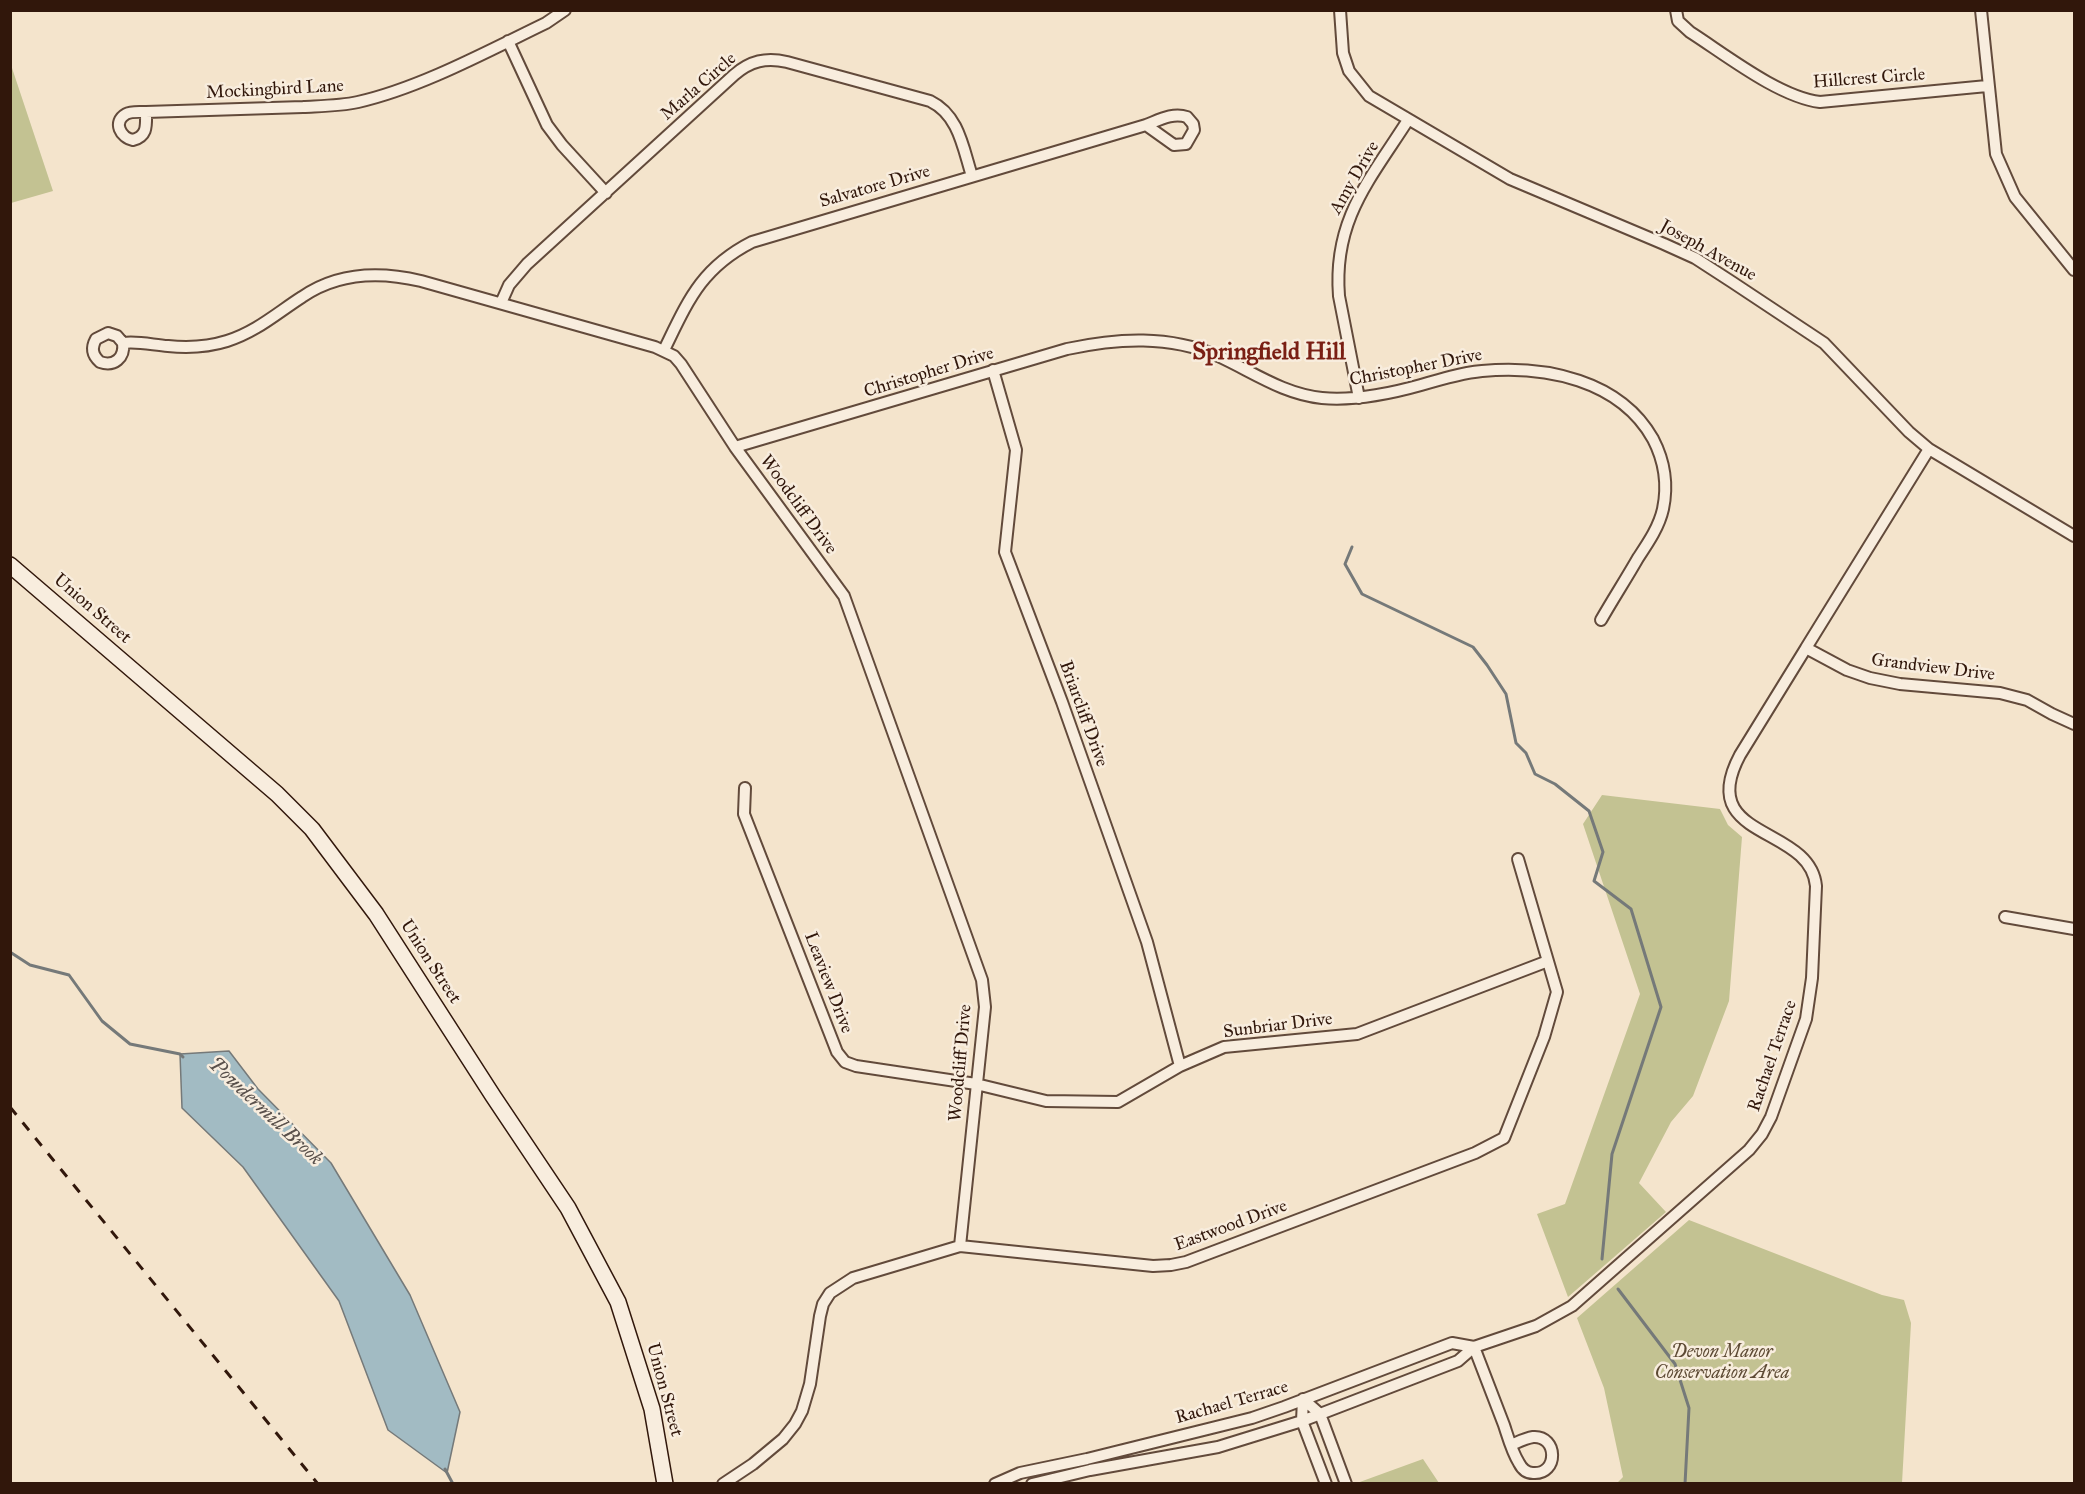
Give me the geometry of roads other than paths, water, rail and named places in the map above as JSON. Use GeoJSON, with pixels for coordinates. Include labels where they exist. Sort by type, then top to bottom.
{"type":"FeatureCollection","features":[{"type":"Feature","properties":{"kind":"main road","name":"Union Street"},"geometry":{"type":"LineString","coordinates":[[10,565],[278,794],[312,829],[376,914],[568,1208],[618,1302],[652,1409],[665,1484]]}},
{"type":"Feature","properties":{"kind":"street","name":"Mockingbird Lane"},"geometry":{"type":"LineString","coordinates":[[146,112],[310,107],[355,102],[385,95],[415,84],[553,20],[565,10]]}},
{"type":"Feature","properties":{"kind":"street","name":"Joseph Avenue"},"geometry":{"type":"LineString","coordinates":[[1340,10],[1343,52],[1354,79],[1369,96],[1510,179],[1695,258],[1824,343],[1909,432],[1929,449],[2074,536]]}},
{"type":"Feature","properties":{"kind":"street","name":"Hillcrest Circle"},"geometry":{"type":"LineString","coordinates":[[1676,10],[1678,21],[1690,32],[1783,91],[1804,100],[1820,102],[1987,86]]}},
{"type":"Feature","properties":{"kind":"street"},"geometry":{"type":"LineString","coordinates":[[1981,10],[1995,152],[2015,197],[2074,270]]}},
{"type":"Feature","properties":{"kind":"street"},"geometry":{"type":"LineString","coordinates":[[508,41],[547,126],[606,193]]}},
{"type":"Feature","properties":{"kind":"street","name":"Marla Circle"},"geometry":{"type":"LineString","coordinates":[[501,303],[509,285],[519,272],[741,69],[757,62],[772,60],[938,105],[951,116],[972,176]]}},
{"type":"Feature","properties":{"kind":"street","name":"Amy Drive"},"geometry":{"type":"LineString","coordinates":[[1359,398],[1339,296],[1340,247],[1356,202],[1408,120]]}},
{"type":"Feature","properties":{"kind":"street","name":"Salvatore Drive"},"geometry":{"type":"LineString","coordinates":[[664,350],[696,287],[715,267],[739,248],[766,237],[1146,125]]}},
{"type":"Feature","properties":{"kind":"street","name":"Woodcliff Drive"},"geometry":{"type":"LineString","coordinates":[[123,344],[181,347],[205,346],[227,341],[260,326],[322,285],[365,274],[386,274],[501,303],[664,350],[681,364],[735,447],[844,596],[982,980],[985,1007],[960,1245]]}},
{"type":"Feature","properties":{"kind":"street","name":"Christopher Drive"},"geometry":{"type":"LineString","coordinates":[[735,447],[1083,345],[1122,340],[1142,339],[1166,342],[1205,352],[1273,385],[1307,396],[1334,399],[1359,398],[1420,386],[1455,375],[1500,370],[1542,372],[1604,390],[1627,406],[1649,433],[1660,453],[1665,479],[1665,495],[1659,520],[1601,620]]}},
{"type":"Feature","properties":{"kind":"street","name":"Briarcliff Drive"},"geometry":{"type":"LineString","coordinates":[[993,370],[1016,450],[1005,552],[1062,702],[1147,942],[1180,1066]]}},
{"type":"Feature","properties":{"kind":"street"},"geometry":{"type":"LineString","coordinates":[[1806,648],[1929,449]]}},
{"type":"Feature","properties":{"kind":"street","name":"Grandview Drive"},"geometry":{"type":"LineString","coordinates":[[1806,648],[1847,670],[1870,678],[1900,684],[2000,693],[2027,700],[2052,714],[2074,721]]}},
{"type":"Feature","properties":{"kind":"street","name":"Rachael Terrace"},"geometry":{"type":"LineString","coordinates":[[1032,1484],[1090,1470],[1205,1450],[1302,1421],[1458,1361],[1474,1347],[1529,1328],[1572,1306],[1741,1158],[1762,1134],[1771,1118],[1800,1040],[1808,1009],[1812,978],[1815,881],[1812,871],[1803,858],[1740,816],[1732,805],[1729,784],[1732,770],[1740,754],[1806,648]]}},
{"type":"Feature","properties":{"kind":"street","name":"Leaview Drive"},"geometry":{"type":"LineString","coordinates":[[746,788],[744,814],[839,1057],[856,1066],[976,1084]]}},
{"type":"Feature","properties":{"kind":"street","name":"Eastwood Drive"},"geometry":{"type":"LineString","coordinates":[[723,1484],[778,1444],[798,1418],[810,1384],[820,1316],[830,1293],[853,1278],[960,1245],[1126,1263],[1171,1265],[1197,1258],[1494,1144],[1504,1138],[1515,1115],[1551,1018],[1557,992],[1518,859]]}},
{"type":"Feature","properties":{"kind":"street"},"geometry":{"type":"LineString","coordinates":[[2005,917],[2074,929]]}},
{"type":"Feature","properties":{"kind":"street","name":"Sunbriar Drive"},"geometry":{"type":"LineString","coordinates":[[976,1084],[1046,1101],[1118,1102],[1180,1066],[1224,1047],[1358,1034],[1548,960]]}},
{"type":"Feature","properties":{"kind":"street","name":"Rachael Terrace"},"geometry":{"type":"LineString","coordinates":[[994,1484],[1020,1473],[1088,1459],[1252,1418],[1452,1342],[1474,1347]]}},
{"type":"Feature","properties":{"kind":"street"},"geometry":{"type":"LineString","coordinates":[[1474,1347],[1511,1445]]}},
{"type":"Feature","properties":{"kind":"street"},"geometry":{"type":"LineString","coordinates":[[1303,1400],[1320,1414],[1346,1484]]}},
{"type":"Feature","properties":{"kind":"street"},"geometry":{"type":"LineString","coordinates":[[1303,1400],[1302,1421],[1326,1484]]}},
{"type":"Feature","properties":{"kind":"water"},"geometry":{"type":"Polygon","coordinates":[[[229,1051],[258,1089],[331,1163],[410,1295],[460,1412],[447,1473],[388,1430],[339,1301],[243,1167],[182,1108],[180,1054],[229,1051]]]}},
{"type":"Feature","properties":{"kind":"waterway"},"geometry":{"type":"LineString","coordinates":[[1352,547],[1345,564],[1362,594],[1473,647],[1487,665],[1506,694],[1516,743],[1526,753],[1535,774],[1555,784],[1589,811],[1603,852],[1594,881],[1631,909],[1661,1007],[1612,1154],[1602,1259]]}},
{"type":"Feature","properties":{"kind":"waterway","name":"Powdermill Brook"},"geometry":{"type":"LineString","coordinates":[[10,952],[30,965],[69,975],[102,1021],[130,1044],[180,1054],[183,1057]]}},
{"type":"Feature","properties":{"kind":"waterway"},"geometry":{"type":"LineString","coordinates":[[1618,1289],[1675,1364],[1689,1408],[1685,1484]]}},
{"type":"Feature","properties":{"kind":"waterway","name":"Powdermill Brook"},"geometry":{"type":"LineString","coordinates":[[445,1469],[453,1484]]}},
{"type":"Feature","properties":{"kind":"railway"},"geometry":{"type":"LineString","coordinates":[[10,1107],[318,1484]]}},
{"type":"Feature","properties":{"kind":"district","name":"Springfield Hill"},"geometry":{"type":"Point","coordinates":[1269,353]}},
{"type":"Feature","properties":{"kind":"park label","name":"Devon Manor Conservation Area"},"geometry":{"type":"Point","coordinates":[1722,1363]}}]}
